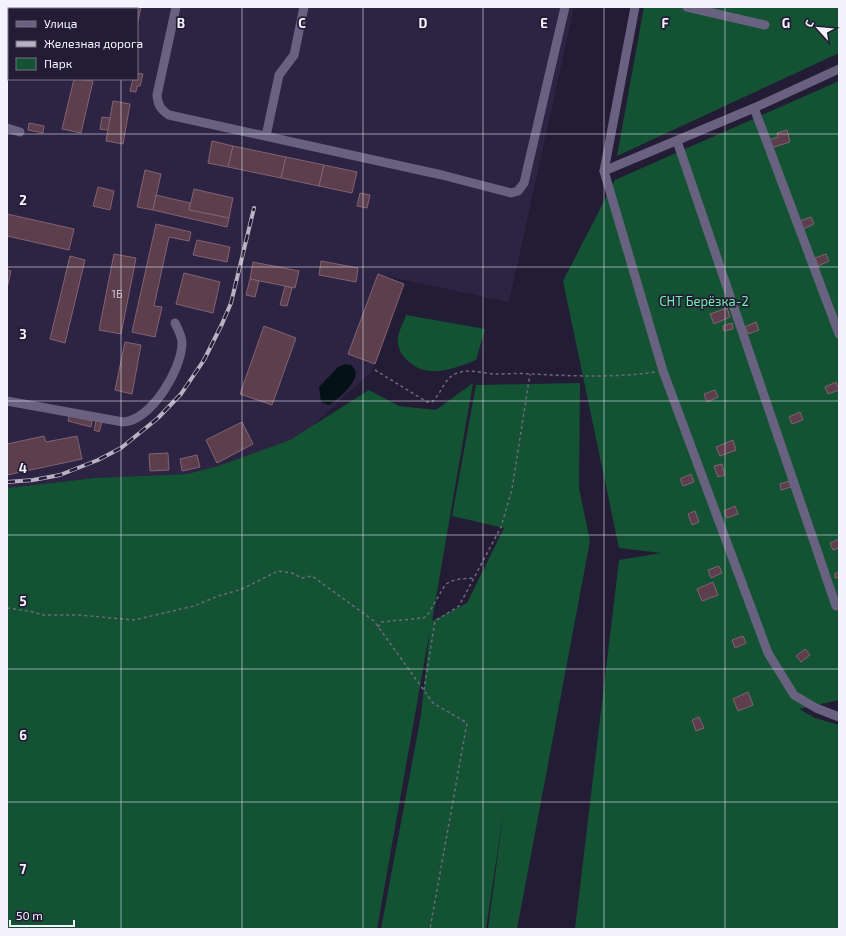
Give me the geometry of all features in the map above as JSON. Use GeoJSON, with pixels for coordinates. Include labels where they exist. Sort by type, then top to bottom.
{"type":"FeatureCollection","features":[{"type":"Feature","properties":{"kind":"lane"},"geometry":{"type":"LineString","coordinates":[[176,7],[157,95],[158,106],[162,111],[169,115],[434,174],[512,193],[518,191],[524,183],[565,7]]}},
{"type":"Feature","properties":{"kind":"lane"},"geometry":{"type":"LineString","coordinates":[[266,136],[279,75],[294,55],[304,7]]}},
{"type":"Feature","properties":{"kind":"lane"},"geometry":{"type":"LineString","coordinates":[[635,7],[604,171],[663,371],[768,653],[794,695],[816,708],[839,717]]}},
{"type":"Feature","properties":{"kind":"lane"},"geometry":{"type":"LineString","coordinates":[[687,7],[765,24]]}},
{"type":"Feature","properties":{"kind":"lane"},"geometry":{"type":"LineString","coordinates":[[604,171],[754,108],[839,69]]}},
{"type":"Feature","properties":{"kind":"lane"},"geometry":{"type":"LineString","coordinates":[[754,108],[839,334]]}},
{"type":"Feature","properties":{"kind":"lane"},"geometry":{"type":"LineString","coordinates":[[7,128],[20,132]]}},
{"type":"Feature","properties":{"kind":"lane"},"geometry":{"type":"LineString","coordinates":[[677,141],[836,606]]}},
{"type":"Feature","properties":{"kind":"lane"},"geometry":{"type":"LineString","coordinates":[[7,401],[81,412],[123,422],[131,422],[157,401],[171,380],[179,359],[182,342],[175,323]]}},
{"type":"Feature","properties":{"kind":"path"},"geometry":{"type":"LineString","coordinates":[[375,370],[427,402],[432,402],[436,398],[444,385],[454,374],[466,371],[493,374],[632,376],[663,371]]}},
{"type":"Feature","properties":{"kind":"path"},"geometry":{"type":"LineString","coordinates":[[423,691],[435,621],[459,606],[501,527],[512,489],[530,374]]}},
{"type":"Feature","properties":{"kind":"path"},"geometry":{"type":"LineString","coordinates":[[7,608],[29,610],[43,615],[79,615],[134,620],[194,606],[218,596],[242,589],[278,571],[292,573],[302,578],[312,576],[374,621],[433,703],[467,723],[430,929]]}},
{"type":"Feature","properties":{"kind":"path"},"geometry":{"type":"LineString","coordinates":[[378,627],[381,622],[423,618],[427,616],[448,582],[457,579],[474,578]]}},
{"type":"Feature","properties":{"kind":"shaded area"},"geometry":{"type":"Polygon","coordinates":[[[7,7],[574,7],[509,302],[381,275],[404,284],[371,372],[310,428],[290,440],[218,466],[187,474],[95,478],[7,488],[7,7]]]}},
{"type":"Feature","properties":{"kind":"shaded area"},"geometry":{"type":"Polygon","coordinates":[[[345,364],[351,365],[355,370],[356,374],[351,385],[342,395],[329,405],[321,402],[319,387],[338,367],[345,364]]]}},
{"type":"Feature","properties":{"kind":"green space"},"geometry":{"type":"Polygon","coordinates":[[[644,7],[839,7],[839,53],[617,156],[644,7]]]}},
{"type":"Feature","properties":{"kind":"green space","name":"СНТ Берёзка-2"},"geometry":{"type":"Polygon","coordinates":[[[839,81],[839,700],[799,709],[815,718],[839,725],[839,929],[575,929],[619,560],[661,553],[619,548],[563,281],[615,180],[839,81]]]}},
{"type":"Feature","properties":{"kind":"green space"},"geometry":{"type":"Polygon","coordinates":[[[406,315],[485,329],[476,360],[458,367],[440,371],[423,370],[415,366],[403,355],[398,344],[400,329],[406,315]]]}},
{"type":"Feature","properties":{"kind":"green space"},"geometry":{"type":"Polygon","coordinates":[[[473,383],[432,621],[467,603],[504,528],[452,516],[476,385],[580,383],[579,488],[590,541],[517,929],[488,929],[504,808],[486,929],[381,929],[421,715],[430,630],[377,929],[7,929],[7,488],[95,478],[187,474],[218,466],[290,440],[369,390],[399,406],[436,410],[473,383]]]}},
{"type":"Feature","properties":{"kind":"building"},"geometry":{"type":"Polygon","coordinates":[[[97,7],[113,7],[113,8],[97,7]]]}},
{"type":"Feature","properties":{"kind":"building"},"geometry":{"type":"Polygon","coordinates":[[[141,7],[138,21],[138,8],[122,8],[141,7]]]}},
{"type":"Feature","properties":{"kind":"building"},"geometry":{"type":"Polygon","coordinates":[[[138,73],[143,74],[140,86],[137,86],[136,92],[130,91],[133,80],[138,80],[138,73]]]}},
{"type":"Feature","properties":{"kind":"building"},"geometry":{"type":"Polygon","coordinates":[[[74,80],[93,81],[81,133],[62,129],[74,80]]]}},
{"type":"Feature","properties":{"kind":"building"},"geometry":{"type":"Polygon","coordinates":[[[113,101],[130,104],[123,144],[106,141],[113,101]]]}},
{"type":"Feature","properties":{"kind":"building"},"geometry":{"type":"Polygon","coordinates":[[[102,117],[110,118],[108,130],[100,129],[102,117]]]}},
{"type":"Feature","properties":{"kind":"building"},"geometry":{"type":"Polygon","coordinates":[[[29,123],[44,126],[43,133],[28,130],[29,123]]]}},
{"type":"Feature","properties":{"kind":"building"},"geometry":{"type":"Polygon","coordinates":[[[787,130],[790,142],[771,148],[769,140],[778,137],[777,133],[787,130]]]}},
{"type":"Feature","properties":{"kind":"building"},"geometry":{"type":"Polygon","coordinates":[[[212,141],[233,146],[228,167],[208,163],[212,141]]]}},
{"type":"Feature","properties":{"kind":"building"},"geometry":{"type":"Polygon","coordinates":[[[233,146],[286,157],[281,178],[228,167],[233,146]]]}},
{"type":"Feature","properties":{"kind":"building"},"geometry":{"type":"Polygon","coordinates":[[[286,157],[324,165],[319,186],[281,178],[286,157]]]}},
{"type":"Feature","properties":{"kind":"building"},"geometry":{"type":"Polygon","coordinates":[[[324,165],[357,172],[352,193],[319,186],[324,165]]]}},
{"type":"Feature","properties":{"kind":"building"},"geometry":{"type":"Polygon","coordinates":[[[145,170],[161,174],[153,210],[137,207],[145,170]]]}},
{"type":"Feature","properties":{"kind":"building"},"geometry":{"type":"Polygon","coordinates":[[[98,187],[114,191],[110,210],[93,206],[98,187]]]}},
{"type":"Feature","properties":{"kind":"building"},"geometry":{"type":"Polygon","coordinates":[[[194,189],[233,198],[229,218],[189,210],[194,189]]]}},
{"type":"Feature","properties":{"kind":"building"},"geometry":{"type":"Polygon","coordinates":[[[360,193],[370,195],[367,208],[357,206],[360,193]]]}},
{"type":"Feature","properties":{"kind":"building"},"geometry":{"type":"Polygon","coordinates":[[[156,195],[190,203],[189,210],[229,218],[227,227],[153,210],[156,195]]]}},
{"type":"Feature","properties":{"kind":"building"},"geometry":{"type":"Polygon","coordinates":[[[7,214],[74,229],[69,250],[7,236],[7,214]]]}},
{"type":"Feature","properties":{"kind":"building"},"geometry":{"type":"Polygon","coordinates":[[[811,217],[814,224],[803,229],[800,221],[811,217]]]}},
{"type":"Feature","properties":{"kind":"building"},"geometry":{"type":"Polygon","coordinates":[[[156,224],[191,232],[189,241],[169,237],[154,306],[162,307],[155,337],[132,332],[156,224]]]}},
{"type":"Feature","properties":{"kind":"building"},"geometry":{"type":"Polygon","coordinates":[[[197,240],[230,247],[227,262],[193,255],[197,240]]]}},
{"type":"Feature","properties":{"kind":"building"},"geometry":{"type":"Polygon","coordinates":[[[114,254],[136,258],[121,334],[99,330],[114,254]]]}},
{"type":"Feature","properties":{"kind":"building"},"geometry":{"type":"Polygon","coordinates":[[[826,254],[829,261],[818,266],[815,258],[826,254]]]}},
{"type":"Feature","properties":{"kind":"building"},"geometry":{"type":"Polygon","coordinates":[[[70,256],[85,260],[65,343],[50,339],[70,256]]]}},
{"type":"Feature","properties":{"kind":"building"},"geometry":{"type":"Polygon","coordinates":[[[321,261],[358,268],[356,282],[319,275],[321,261]]]}},
{"type":"Feature","properties":{"kind":"building"},"geometry":{"type":"Polygon","coordinates":[[[253,262],[299,271],[295,288],[250,279],[253,262]]]}},
{"type":"Feature","properties":{"kind":"building"},"geometry":{"type":"Polygon","coordinates":[[[7,270],[11,271],[7,288],[7,270]]]}},
{"type":"Feature","properties":{"kind":"building"},"geometry":{"type":"Polygon","coordinates":[[[184,273],[220,282],[213,313],[176,304],[184,273]]]}},
{"type":"Feature","properties":{"kind":"building"},"geometry":{"type":"Polygon","coordinates":[[[378,274],[404,284],[375,364],[348,354],[378,274]]]}},
{"type":"Feature","properties":{"kind":"building"},"geometry":{"type":"Polygon","coordinates":[[[250,279],[259,281],[255,297],[246,295],[250,279]]]}},
{"type":"Feature","properties":{"kind":"building"},"geometry":{"type":"Polygon","coordinates":[[[285,286],[292,288],[287,306],[280,305],[285,286]]]}},
{"type":"Feature","properties":{"kind":"building"},"geometry":{"type":"Polygon","coordinates":[[[727,308],[730,317],[714,324],[710,314],[727,308]]]}},
{"type":"Feature","properties":{"kind":"building"},"geometry":{"type":"Polygon","coordinates":[[[756,322],[759,330],[748,334],[745,327],[756,322]]]}},
{"type":"Feature","properties":{"kind":"building"},"geometry":{"type":"Polygon","coordinates":[[[732,323],[733,329],[724,331],[723,326],[732,323]]]}},
{"type":"Feature","properties":{"kind":"building"},"geometry":{"type":"Polygon","coordinates":[[[264,326],[296,338],[272,405],[240,394],[264,326]]]}},
{"type":"Feature","properties":{"kind":"building"},"geometry":{"type":"Polygon","coordinates":[[[125,342],[141,345],[132,394],[115,390],[125,342]]]}},
{"type":"Feature","properties":{"kind":"building"},"geometry":{"type":"Polygon","coordinates":[[[836,382],[839,390],[828,394],[825,387],[836,382]]]}},
{"type":"Feature","properties":{"kind":"building"},"geometry":{"type":"Polygon","coordinates":[[[715,390],[718,397],[707,402],[704,394],[715,390]]]}},
{"type":"Feature","properties":{"kind":"building"},"geometry":{"type":"Polygon","coordinates":[[[800,412],[803,420],[792,424],[789,417],[800,412]]]}},
{"type":"Feature","properties":{"kind":"building"},"geometry":{"type":"Polygon","coordinates":[[[69,415],[92,421],[91,427],[68,421],[69,415]]]}},
{"type":"Feature","properties":{"kind":"building"},"geometry":{"type":"Polygon","coordinates":[[[96,421],[102,422],[99,432],[94,430],[96,421]]]}},
{"type":"Feature","properties":{"kind":"building"},"geometry":{"type":"Polygon","coordinates":[[[242,422],[253,444],[217,463],[206,440],[242,422]]]}},
{"type":"Feature","properties":{"kind":"building"},"geometry":{"type":"Polygon","coordinates":[[[44,436],[46,442],[77,436],[82,459],[7,475],[7,444],[44,436]]]}},
{"type":"Feature","properties":{"kind":"building"},"geometry":{"type":"Polygon","coordinates":[[[733,440],[736,450],[720,456],[716,447],[733,440]]]}},
{"type":"Feature","properties":{"kind":"building"},"geometry":{"type":"Polygon","coordinates":[[[168,453],[169,470],[150,471],[149,454],[168,453]]]}},
{"type":"Feature","properties":{"kind":"building"},"geometry":{"type":"Polygon","coordinates":[[[197,455],[200,467],[182,471],[180,459],[197,455]]]}},
{"type":"Feature","properties":{"kind":"building"},"geometry":{"type":"Polygon","coordinates":[[[722,464],[725,475],[718,477],[714,466],[722,464]]]}},
{"type":"Feature","properties":{"kind":"building"},"geometry":{"type":"Polygon","coordinates":[[[691,474],[694,482],[683,486],[680,479],[691,474]]]}},
{"type":"Feature","properties":{"kind":"building"},"geometry":{"type":"Polygon","coordinates":[[[789,481],[791,487],[781,490],[780,484],[789,481]]]}},
{"type":"Feature","properties":{"kind":"building"},"geometry":{"type":"Polygon","coordinates":[[[735,506],[738,514],[727,518],[724,511],[735,506]]]}},
{"type":"Feature","properties":{"kind":"building"},"geometry":{"type":"Polygon","coordinates":[[[695,511],[699,522],[692,525],[688,514],[695,511]]]}},
{"type":"Feature","properties":{"kind":"building"},"geometry":{"type":"Polygon","coordinates":[[[839,539],[839,548],[833,550],[830,543],[839,539]]]}},
{"type":"Feature","properties":{"kind":"building"},"geometry":{"type":"Polygon","coordinates":[[[719,566],[722,573],[711,578],[708,570],[719,566]]]}},
{"type":"Feature","properties":{"kind":"building"},"geometry":{"type":"Polygon","coordinates":[[[835,573],[839,573],[839,577],[835,578],[835,573]]]}},
{"type":"Feature","properties":{"kind":"building"},"geometry":{"type":"Polygon","coordinates":[[[713,582],[718,595],[702,601],[697,589],[713,582]]]}},
{"type":"Feature","properties":{"kind":"building"},"geometry":{"type":"Polygon","coordinates":[[[743,636],[746,643],[735,648],[732,640],[743,636]]]}},
{"type":"Feature","properties":{"kind":"building"},"geometry":{"type":"Polygon","coordinates":[[[805,649],[810,655],[801,662],[796,656],[805,649]]]}},
{"type":"Feature","properties":{"kind":"building"},"geometry":{"type":"Polygon","coordinates":[[[748,692],[753,705],[738,711],[733,699],[748,692]]]}},
{"type":"Feature","properties":{"kind":"building"},"geometry":{"type":"Polygon","coordinates":[[[699,717],[704,728],[696,731],[692,720],[699,717]]]}},
{"type":"Feature","properties":{"kind":"railway"},"geometry":{"type":"LineString","coordinates":[[7,482],[33,480],[60,475],[98,460],[121,448],[158,418],[181,394],[204,360],[231,303],[254,208]]}}]}
